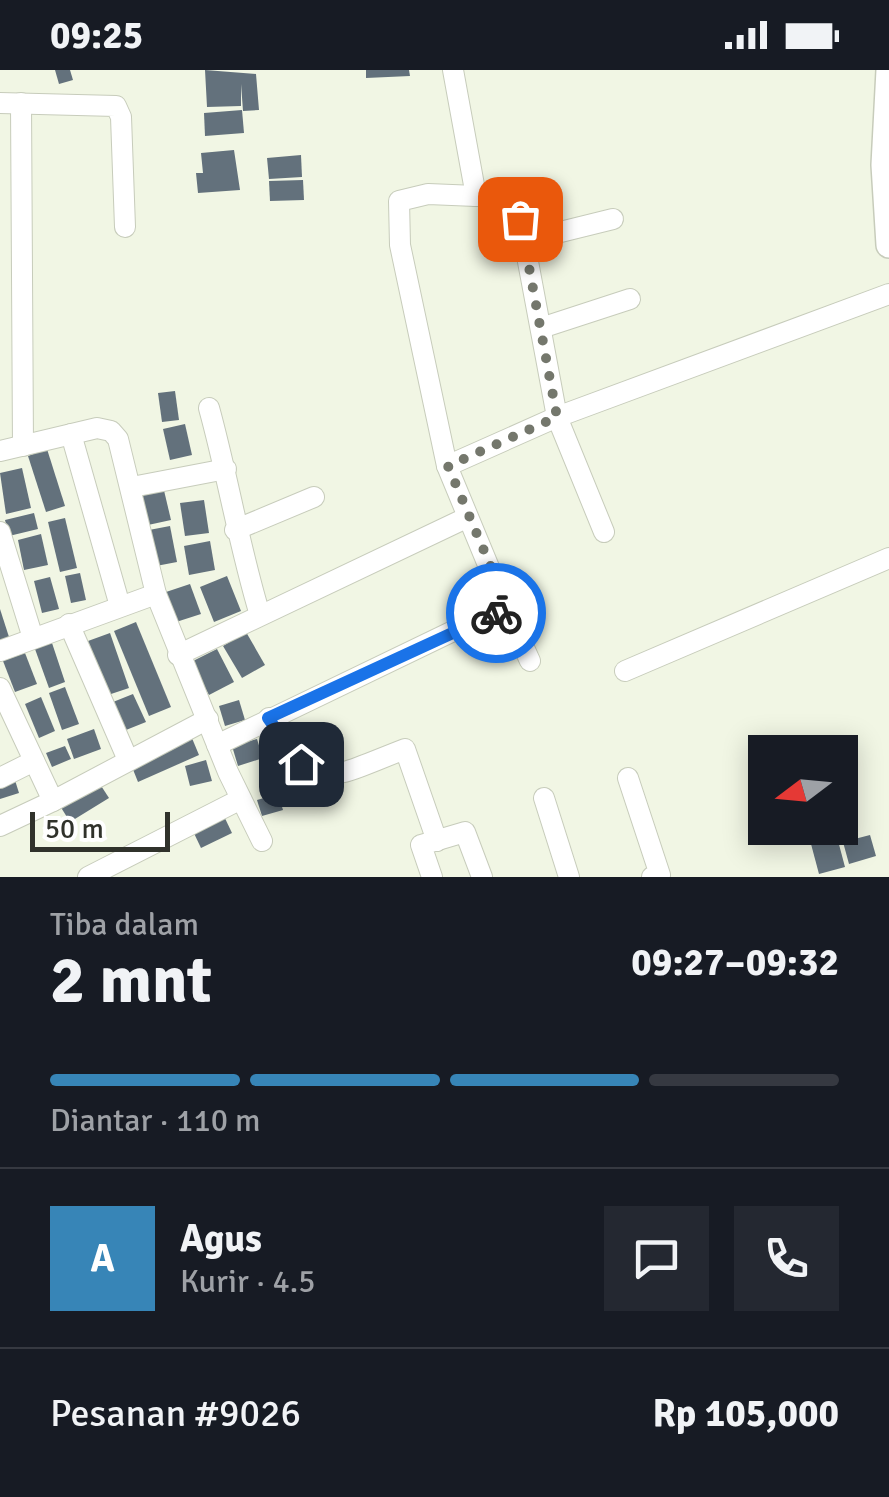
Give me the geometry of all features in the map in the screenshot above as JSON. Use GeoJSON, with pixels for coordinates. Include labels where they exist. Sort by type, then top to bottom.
{"type":"FeatureCollection","features":[{"type":"Feature","properties":{"kind":"street"},"geometry":{"type":"LineString","coordinates":[[453,70],[476,196]]}},
{"type":"Feature","properties":{"kind":"street"},"geometry":{"type":"LineString","coordinates":[[889,70],[884,165],[889,245]]}},
{"type":"Feature","properties":{"kind":"street"},"geometry":{"type":"LineString","coordinates":[[22,446],[11,103],[116,106],[121,117],[125,227]]}},
{"type":"Feature","properties":{"kind":"street"},"geometry":{"type":"LineString","coordinates":[[530,661],[466,518],[448,466],[400,245],[399,202],[428,194],[476,196],[515,192],[557,417],[604,532]]}},
{"type":"Feature","properties":{"kind":"street"},"geometry":{"type":"LineString","coordinates":[[524,240],[613,219]]}},
{"type":"Feature","properties":{"kind":"street"},"geometry":{"type":"LineString","coordinates":[[448,466],[557,417],[889,294]]}},
{"type":"Feature","properties":{"kind":"street"},"geometry":{"type":"LineString","coordinates":[[540,328],[630,299]]}},
{"type":"Feature","properties":{"kind":"street"},"geometry":{"type":"LineString","coordinates":[[209,408],[226,469],[234,530],[260,615]]}},
{"type":"Feature","properties":{"kind":"street"},"geometry":{"type":"LineString","coordinates":[[0,451],[96,428],[112,431],[132,487],[156,594],[178,655],[262,841]]}},
{"type":"Feature","properties":{"kind":"street"},"geometry":{"type":"LineString","coordinates":[[71,434],[120,606]]}},
{"type":"Feature","properties":{"kind":"street"},"geometry":{"type":"LineString","coordinates":[[132,487],[226,469]]}},
{"type":"Feature","properties":{"kind":"street"},"geometry":{"type":"LineString","coordinates":[[234,530],[314,498]]}},
{"type":"Feature","properties":{"kind":"street"},"geometry":{"type":"LineString","coordinates":[[178,655],[466,518]]}},
{"type":"Feature","properties":{"kind":"street"},"geometry":{"type":"LineString","coordinates":[[0,532],[32,638]]}},
{"type":"Feature","properties":{"kind":"street"},"geometry":{"type":"LineString","coordinates":[[626,671],[889,558]]}},
{"type":"Feature","properties":{"kind":"street"},"geometry":{"type":"LineString","coordinates":[[0,652],[156,594]]}},
{"type":"Feature","properties":{"kind":"street"},"geometry":{"type":"LineString","coordinates":[[217,745],[505,606]]}},
{"type":"Feature","properties":{"kind":"street"},"geometry":{"type":"LineString","coordinates":[[69,624],[128,760]]}},
{"type":"Feature","properties":{"kind":"street"},"geometry":{"type":"LineString","coordinates":[[0,688],[6,720],[34,760],[53,800]]}},
{"type":"Feature","properties":{"kind":"street"},"geometry":{"type":"LineString","coordinates":[[268,718],[301,764],[313,772],[332,774],[349,770],[405,748],[437,840]]}},
{"type":"Feature","properties":{"kind":"street"},"geometry":{"type":"LineString","coordinates":[[0,826],[208,719]]}},
{"type":"Feature","properties":{"kind":"street"},"geometry":{"type":"LineString","coordinates":[[0,778],[34,760]]}},
{"type":"Feature","properties":{"kind":"street"},"geometry":{"type":"LineString","coordinates":[[628,778],[660,875],[652,877]]}},
{"type":"Feature","properties":{"kind":"street"},"geometry":{"type":"LineString","coordinates":[[544,798],[569,877]]}},
{"type":"Feature","properties":{"kind":"street"},"geometry":{"type":"LineString","coordinates":[[88,877],[242,799]]}},
{"type":"Feature","properties":{"kind":"street"},"geometry":{"type":"LineString","coordinates":[[432,877],[421,845],[466,832],[482,877]]}},
{"type":"Feature","properties":{"kind":"building"},"geometry":{"type":"Polygon","coordinates":[[[55,70],[70,70],[73,80],[59,84],[55,70]]]}},
{"type":"Feature","properties":{"kind":"building"},"geometry":{"type":"Polygon","coordinates":[[[205,70],[256,74],[259,110],[243,111],[241,84],[241,106],[207,107],[205,70]]]}},
{"type":"Feature","properties":{"kind":"building"},"geometry":{"type":"Polygon","coordinates":[[[366,70],[409,70],[410,76],[366,78],[366,70]]]}},
{"type":"Feature","properties":{"kind":"building"},"geometry":{"type":"Polygon","coordinates":[[[242,110],[244,133],[205,136],[204,113],[242,110]]]}},
{"type":"Feature","properties":{"kind":"building"},"geometry":{"type":"Polygon","coordinates":[[[234,150],[240,190],[198,193],[196,173],[203,173],[201,153],[234,150]]]}},
{"type":"Feature","properties":{"kind":"building"},"geometry":{"type":"Polygon","coordinates":[[[301,155],[302,177],[269,179],[267,158],[301,155]]]}},
{"type":"Feature","properties":{"kind":"building"},"geometry":{"type":"Polygon","coordinates":[[[303,180],[304,200],[270,201],[269,181],[303,180]]]}},
{"type":"Feature","properties":{"kind":"building"},"geometry":{"type":"Polygon","coordinates":[[[175,391],[179,420],[162,422],[158,393],[175,391]]]}},
{"type":"Feature","properties":{"kind":"building"},"geometry":{"type":"Polygon","coordinates":[[[185,424],[192,455],[170,460],[163,429],[185,424]]]}},
{"type":"Feature","properties":{"kind":"building"},"geometry":{"type":"Polygon","coordinates":[[[47,449],[65,506],[46,512],[28,456],[47,449]]]}},
{"type":"Feature","properties":{"kind":"building"},"geometry":{"type":"Polygon","coordinates":[[[22,468],[31,508],[6,514],[0,473],[22,468]]]}},
{"type":"Feature","properties":{"kind":"building"},"geometry":{"type":"Polygon","coordinates":[[[162,482],[171,520],[148,525],[139,487],[162,482]]]}},
{"type":"Feature","properties":{"kind":"building"},"geometry":{"type":"Polygon","coordinates":[[[204,500],[209,533],[185,536],[180,503],[204,500]]]}},
{"type":"Feature","properties":{"kind":"building"},"geometry":{"type":"Polygon","coordinates":[[[34,513],[38,529],[9,536],[5,520],[34,513]]]}},
{"type":"Feature","properties":{"kind":"building"},"geometry":{"type":"Polygon","coordinates":[[[65,518],[77,568],[60,572],[48,522],[65,518]]]}},
{"type":"Feature","properties":{"kind":"building"},"geometry":{"type":"Polygon","coordinates":[[[170,526],[177,562],[156,566],[149,530],[170,526]]]}},
{"type":"Feature","properties":{"kind":"building"},"geometry":{"type":"Polygon","coordinates":[[[41,534],[48,565],[24,570],[18,540],[41,534]]]}},
{"type":"Feature","properties":{"kind":"building"},"geometry":{"type":"Polygon","coordinates":[[[210,541],[215,570],[189,575],[184,546],[210,541]]]}},
{"type":"Feature","properties":{"kind":"building"},"geometry":{"type":"Polygon","coordinates":[[[80,573],[86,600],[71,603],[65,576],[80,573]]]}},
{"type":"Feature","properties":{"kind":"building"},"geometry":{"type":"Polygon","coordinates":[[[227,576],[241,611],[214,622],[200,587],[227,576]]]}},
{"type":"Feature","properties":{"kind":"building"},"geometry":{"type":"Polygon","coordinates":[[[50,577],[59,609],[42,613],[34,581],[50,577]]]}},
{"type":"Feature","properties":{"kind":"building"},"geometry":{"type":"Polygon","coordinates":[[[190,584],[201,614],[173,623],[163,593],[190,584]]]}},
{"type":"Feature","properties":{"kind":"building"},"geometry":{"type":"Polygon","coordinates":[[[0,609],[9,637],[0,640],[0,609]]]}},
{"type":"Feature","properties":{"kind":"building"},"geometry":{"type":"Polygon","coordinates":[[[136,622],[171,707],[149,716],[114,631],[136,622]]]}},
{"type":"Feature","properties":{"kind":"building"},"geometry":{"type":"Polygon","coordinates":[[[246,632],[265,665],[242,678],[223,646],[246,632]]]}},
{"type":"Feature","properties":{"kind":"building"},"geometry":{"type":"Polygon","coordinates":[[[110,633],[129,688],[108,695],[88,641],[110,633]]]}},
{"type":"Feature","properties":{"kind":"building"},"geometry":{"type":"Polygon","coordinates":[[[52,643],[65,682],[49,688],[35,649],[52,643]]]}},
{"type":"Feature","properties":{"kind":"building"},"geometry":{"type":"Polygon","coordinates":[[[217,649],[234,682],[209,695],[191,662],[217,649]]]}},
{"type":"Feature","properties":{"kind":"building"},"geometry":{"type":"Polygon","coordinates":[[[25,653],[37,684],[15,692],[3,661],[25,653]]]}},
{"type":"Feature","properties":{"kind":"building"},"geometry":{"type":"Polygon","coordinates":[[[65,687],[79,724],[62,730],[49,693],[65,687]]]}},
{"type":"Feature","properties":{"kind":"building"},"geometry":{"type":"Polygon","coordinates":[[[133,694],[146,722],[126,730],[113,702],[133,694]]]}},
{"type":"Feature","properties":{"kind":"building"},"geometry":{"type":"Polygon","coordinates":[[[41,697],[55,731],[39,738],[25,704],[41,697]]]}},
{"type":"Feature","properties":{"kind":"building"},"geometry":{"type":"Polygon","coordinates":[[[239,700],[245,720],[225,726],[219,706],[239,700]]]}},
{"type":"Feature","properties":{"kind":"building"},"geometry":{"type":"Polygon","coordinates":[[[94,729],[101,749],[74,759],[67,739],[94,729]]]}},
{"type":"Feature","properties":{"kind":"building"},"geometry":{"type":"Polygon","coordinates":[[[189,731],[199,755],[138,782],[128,757],[189,731]]]}},
{"type":"Feature","properties":{"kind":"building"},"geometry":{"type":"Polygon","coordinates":[[[257,739],[263,758],[238,766],[232,746],[257,739]]]}},
{"type":"Feature","properties":{"kind":"building"},"geometry":{"type":"Polygon","coordinates":[[[65,746],[71,759],[52,767],[46,753],[65,746]]]}},
{"type":"Feature","properties":{"kind":"building"},"geometry":{"type":"Polygon","coordinates":[[[206,760],[212,781],[190,786],[185,766],[206,760]]]}},
{"type":"Feature","properties":{"kind":"building"},"geometry":{"type":"Polygon","coordinates":[[[14,777],[19,793],[0,799],[0,781],[14,777]]]}},
{"type":"Feature","properties":{"kind":"building"},"geometry":{"type":"Polygon","coordinates":[[[96,778],[109,798],[70,822],[57,801],[96,778]]]}},
{"type":"Feature","properties":{"kind":"building"},"geometry":{"type":"Polygon","coordinates":[[[278,794],[283,810],[262,816],[257,800],[278,794]]]}},
{"type":"Feature","properties":{"kind":"building"},"geometry":{"type":"Polygon","coordinates":[[[222,812],[232,833],[201,848],[191,827],[222,812]]]}},
{"type":"Feature","properties":{"kind":"building"},"geometry":{"type":"Polygon","coordinates":[[[870,835],[876,856],[849,864],[844,845],[858,845],[858,838],[870,835]]]}},
{"type":"Feature","properties":{"kind":"building"},"geometry":{"type":"Polygon","coordinates":[[[811,845],[839,845],[845,867],[819,874],[811,845]]]}},
{"type":"Feature","properties":{"kind":"way so far"},"geometry":{"type":"LineString","coordinates":[[496,613],[505,606],[502,593],[466,518],[448,466],[557,417],[520,219]]}},
{"type":"Feature","properties":{"kind":"route"},"geometry":{"type":"LineString","coordinates":[[301,764],[268,718],[496,613]]}}]}
